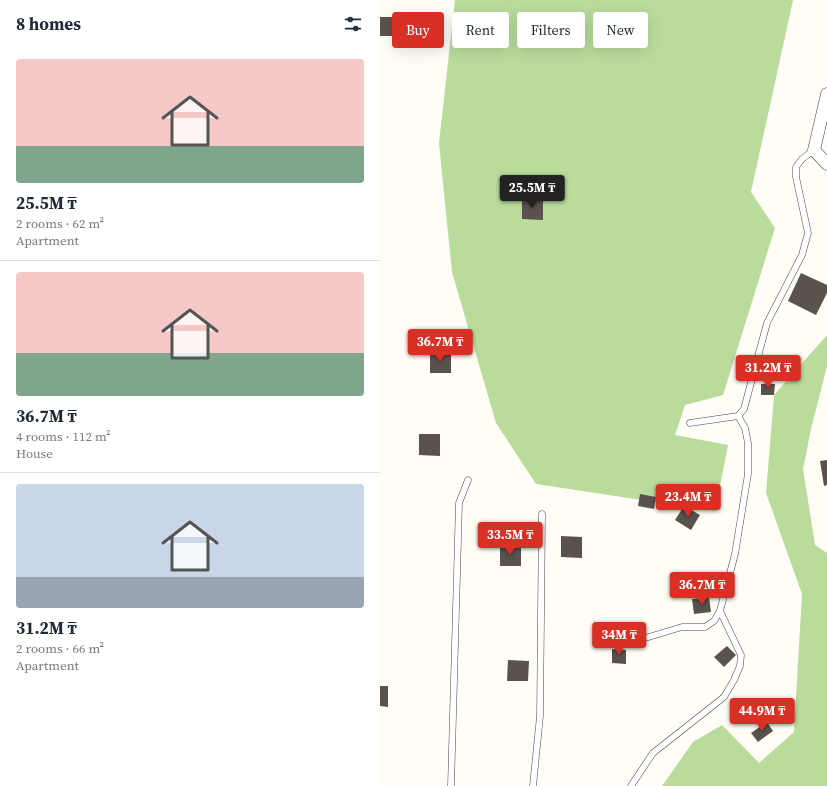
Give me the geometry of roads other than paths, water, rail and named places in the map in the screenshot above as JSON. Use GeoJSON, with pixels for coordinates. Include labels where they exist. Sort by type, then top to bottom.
{"type":"FeatureCollection","features":[{"type":"Feature","properties":{"kind":"street"},"geometry":{"type":"LineString","coordinates":[[827,94],[814,150],[827,164]]}},
{"type":"Feature","properties":{"kind":"lane"},"geometry":{"type":"LineString","coordinates":[[690,423],[738,416],[744,409],[749,395],[755,365],[767,323],[802,255],[808,233],[796,177],[796,167],[802,159],[814,150]]}},
{"type":"Feature","properties":{"kind":"lane"},"geometry":{"type":"LineString","coordinates":[[632,642],[682,626],[705,627],[714,621],[720,611],[735,554],[748,474],[748,443],[745,428],[738,416]]}},
{"type":"Feature","properties":{"kind":"lane"},"geometry":{"type":"LineString","coordinates":[[450,786],[459,503],[468,480]]}},
{"type":"Feature","properties":{"kind":"lane"},"geometry":{"type":"LineString","coordinates":[[533,786],[540,716],[542,514]]}},
{"type":"Feature","properties":{"kind":"lane"},"geometry":{"type":"LineString","coordinates":[[631,786],[654,753],[724,697],[734,680],[740,666],[741,655],[720,611]]}}]}
